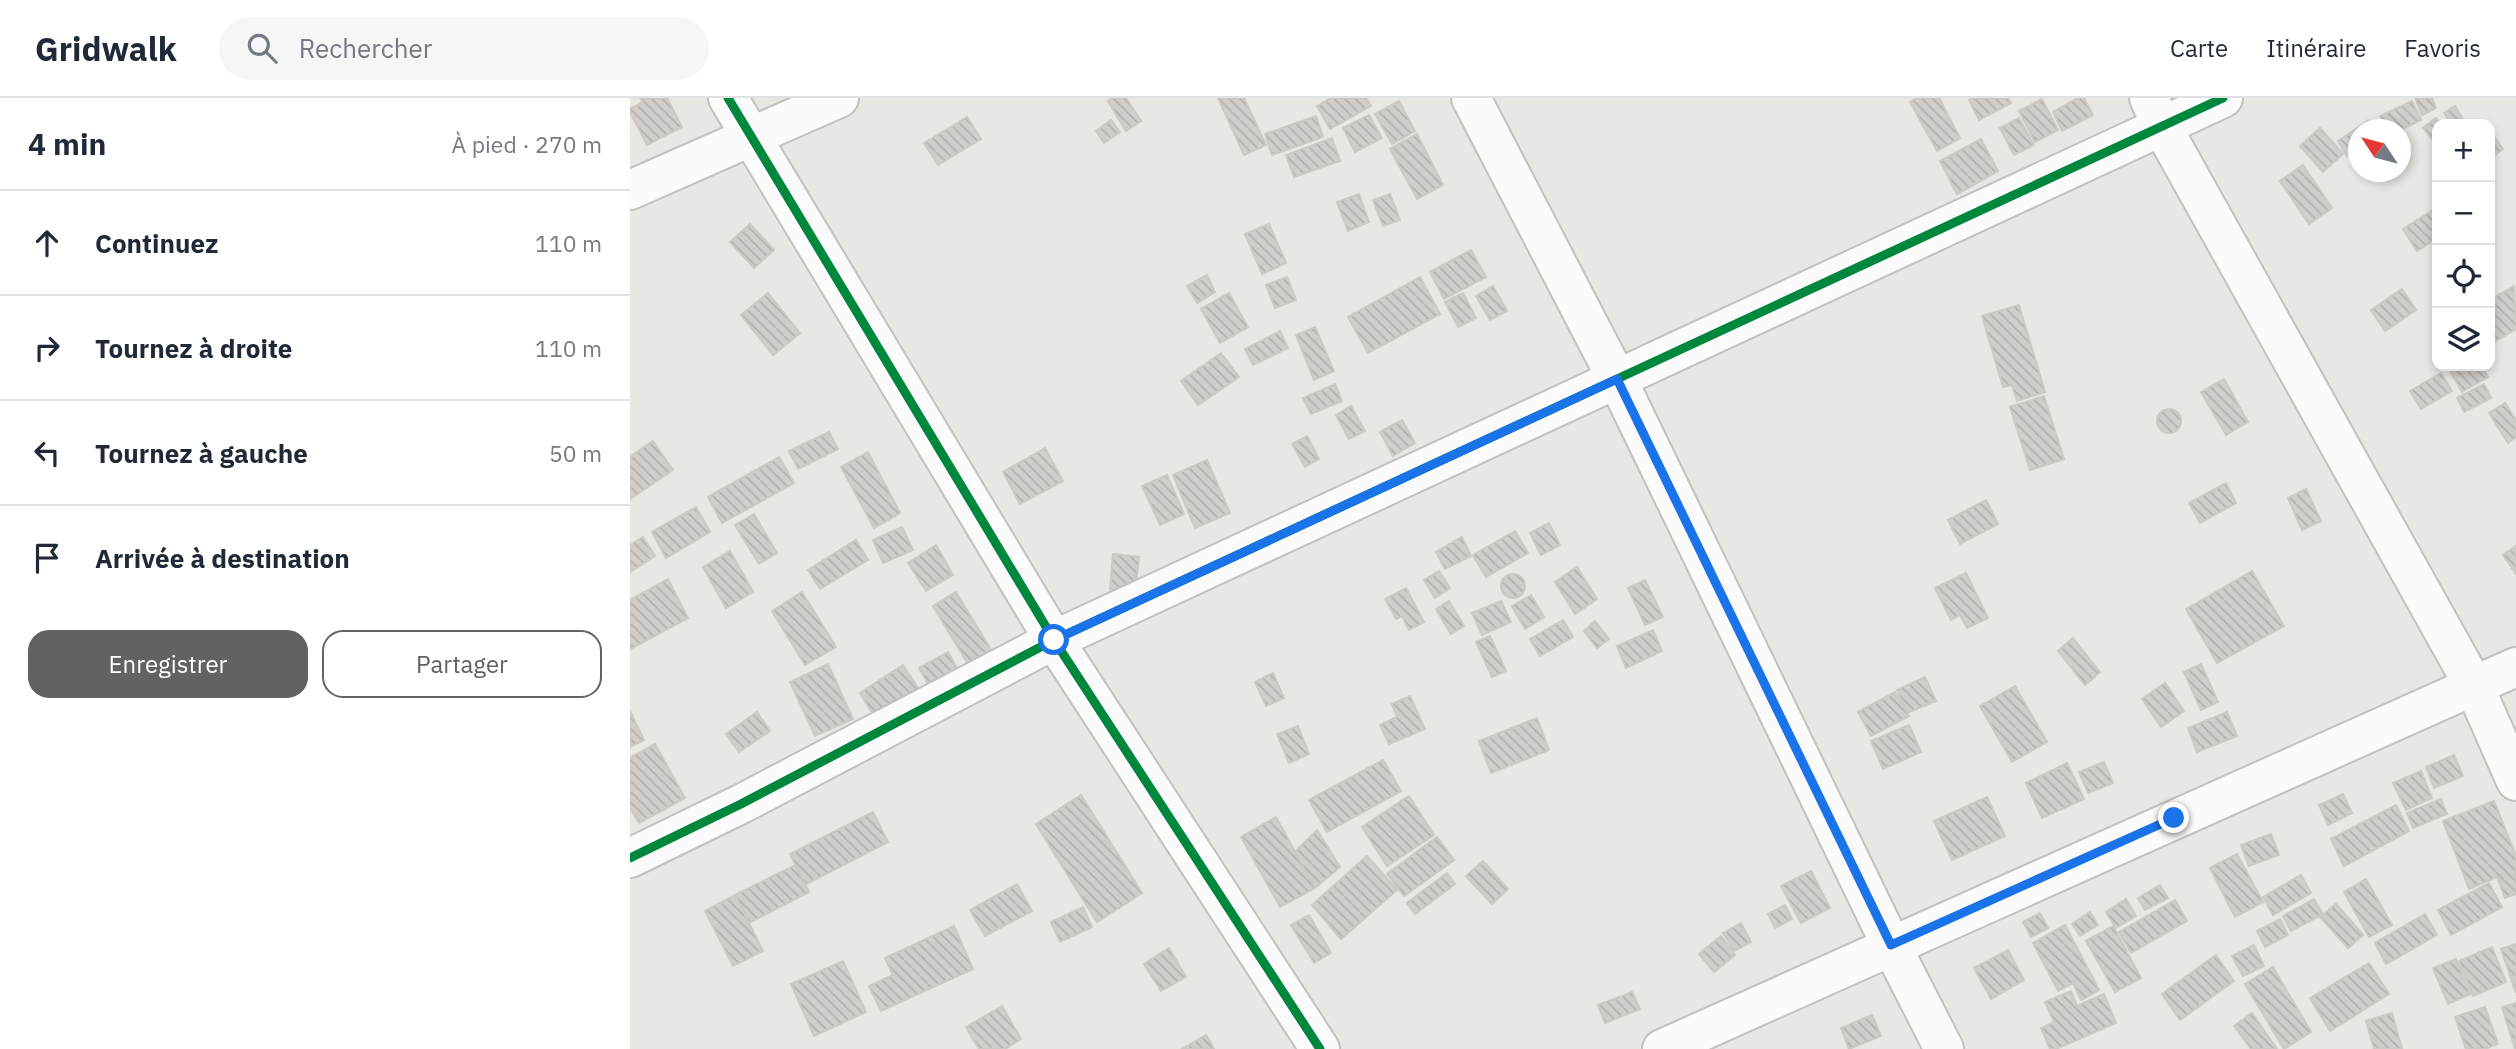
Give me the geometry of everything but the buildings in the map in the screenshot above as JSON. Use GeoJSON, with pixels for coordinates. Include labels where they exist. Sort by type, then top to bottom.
{"type":"FeatureCollection","features":[{"type":"Feature","properties":{"kind":"street"},"geometry":{"type":"LineString","coordinates":[[728,98],[1054,640],[1320,1049]]}},
{"type":"Feature","properties":{"kind":"street"},"geometry":{"type":"LineString","coordinates":[[630,190],[839,98]]}},
{"type":"Feature","properties":{"kind":"street"},"geometry":{"type":"LineString","coordinates":[[1471,98],[1617,379],[1944,1049]]}},
{"type":"Feature","properties":{"kind":"street"},"geometry":{"type":"LineString","coordinates":[[630,858],[741,804],[1054,640],[1617,379],[2156,113],[2223,98]]}},
{"type":"Feature","properties":{"kind":"street"},"geometry":{"type":"LineString","coordinates":[[2156,113],[2474,686],[2516,781]]}},
{"type":"Feature","properties":{"kind":"street"},"geometry":{"type":"LineString","coordinates":[[1662,1049],[2516,667]]}},
{"type":"Feature","properties":{"kind":"cycle path"},"geometry":{"type":"LineString","coordinates":[[728,98],[1054,640],[1320,1049]]}},
{"type":"Feature","properties":{"kind":"cycle path"},"geometry":{"type":"LineString","coordinates":[[630,858],[741,804],[1054,640],[2223,98]]}},
{"type":"Feature","properties":{"kind":"route"},"geometry":{"type":"LineString","coordinates":[[1054,640],[1617,379],[1891,945],[2174,818]]}}]}
